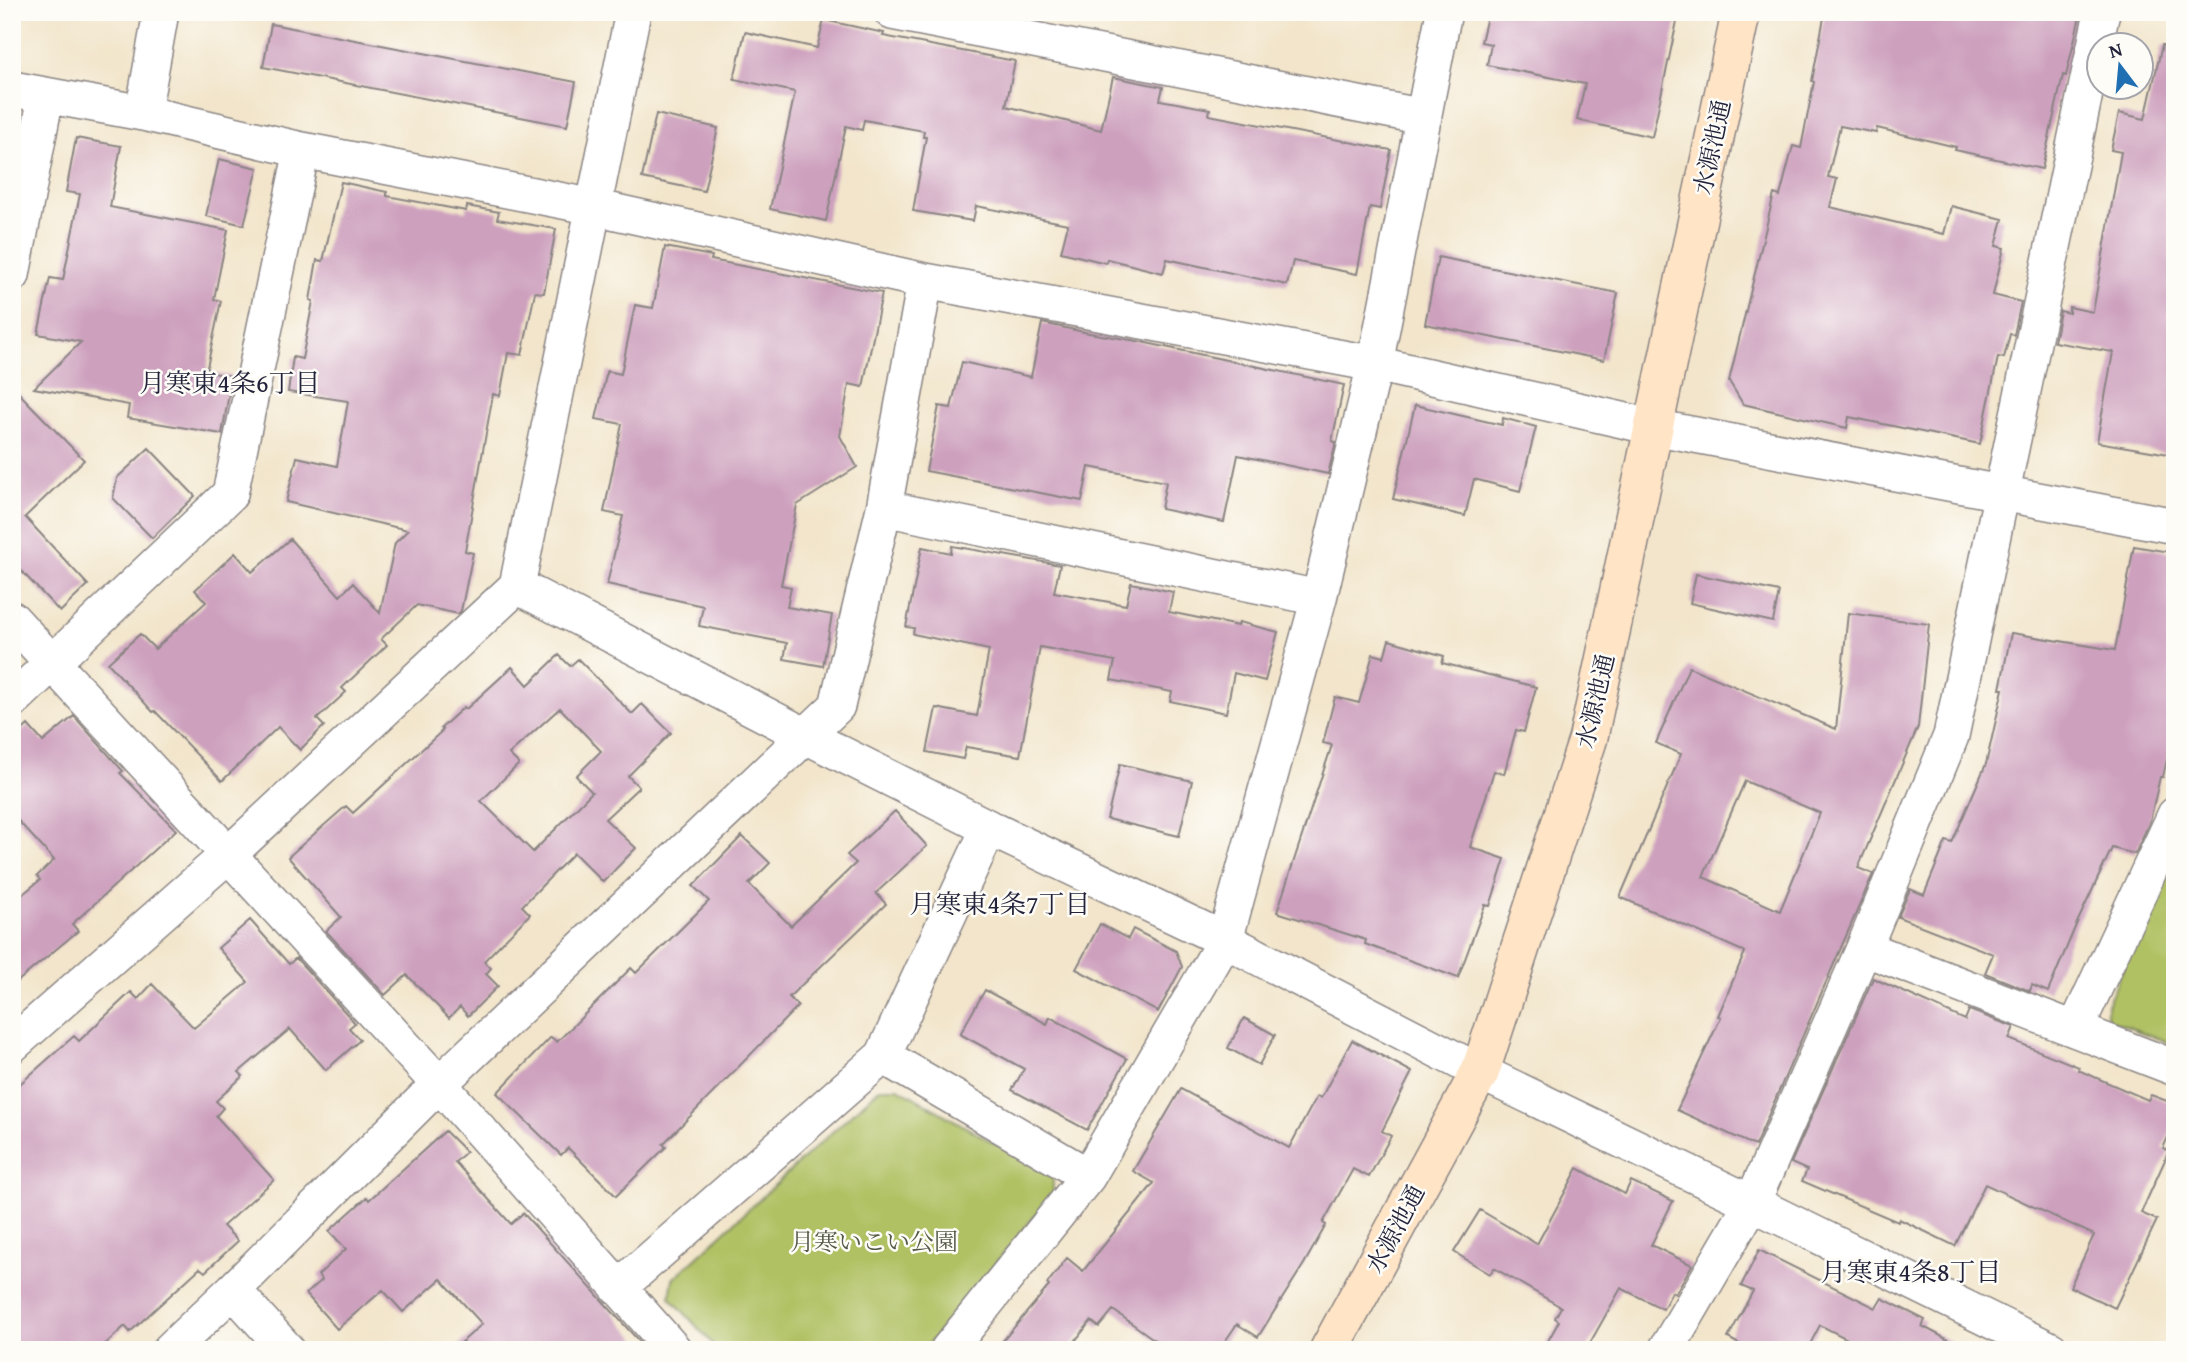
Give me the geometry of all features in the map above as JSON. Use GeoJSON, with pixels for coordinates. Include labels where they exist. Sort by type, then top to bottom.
{"type":"FeatureCollection","features":[{"type":"Feature","properties":{"kind":"street"},"geometry":{"type":"LineString","coordinates":[[143,113],[161,12]]}},
{"type":"Feature","properties":{"kind":"street"},"geometry":{"type":"LineString","coordinates":[[12,1045],[229,854],[517,586],[633,12]]}},
{"type":"Feature","properties":{"kind":"street"},"geometry":{"type":"LineString","coordinates":[[892,12],[1424,117]]}},
{"type":"Feature","properties":{"kind":"street"},"geometry":{"type":"LineString","coordinates":[[948,1350],[1088,1176],[1225,940],[1319,598],[1375,364],[1444,12]]}},
{"type":"Feature","properties":{"kind":"street","name":"水源池通"},"geometry":{"type":"LineString","coordinates":[[1329,1350],[1480,1072],[1588,740],[1741,12]]}},
{"type":"Feature","properties":{"kind":"street"},"geometry":{"type":"LineString","coordinates":[[1666,1350],[1752,1203],[1864,948],[1951,736],[2102,12]]}},
{"type":"Feature","properties":{"kind":"street"},"geometry":{"type":"LineString","coordinates":[[12,275],[29,92],[143,113],[302,150],[594,207],[925,281],[1375,364],[1653,427],[2175,526]]}},
{"type":"Feature","properties":{"kind":"street"},"geometry":{"type":"LineString","coordinates":[[12,701],[230,494],[302,150]]}},
{"type":"Feature","properties":{"kind":"street"},"geometry":{"type":"LineString","coordinates":[[170,1350],[439,1084],[837,706],[884,508],[925,281]]}},
{"type":"Feature","properties":{"kind":"street"},"geometry":{"type":"LineString","coordinates":[[884,508],[1319,598]]}},
{"type":"Feature","properties":{"kind":"street"},"geometry":{"type":"LineString","coordinates":[[517,586],[989,828],[1225,940],[1480,1072],[2051,1350]]}},
{"type":"Feature","properties":{"kind":"street"},"geometry":{"type":"LineString","coordinates":[[12,620],[439,1084],[674,1350]]}},
{"type":"Feature","properties":{"kind":"street"},"geometry":{"type":"LineString","coordinates":[[2076,1028],[2175,815]]}},
{"type":"Feature","properties":{"kind":"street"},"geometry":{"type":"LineString","coordinates":[[618,1288],[883,1056],[989,828]]}},
{"type":"Feature","properties":{"kind":"street"},"geometry":{"type":"LineString","coordinates":[[1864,948],[2175,1068]]}},
{"type":"Feature","properties":{"kind":"street"},"geometry":{"type":"LineString","coordinates":[[883,1056],[1088,1176]]}},
{"type":"Feature","properties":{"kind":"street"},"geometry":{"type":"LineString","coordinates":[[233,1290],[287,1350]]}},
{"type":"Feature","properties":{"kind":"green space"},"geometry":{"type":"Polygon","coordinates":[[[2175,850],[2175,1045],[2107,1019],[2107,1005],[2175,850]]]}},
{"type":"Feature","properties":{"kind":"green space","name":"月寒いこい公園"},"geometry":{"type":"Polygon","coordinates":[[[880,1088],[898,1088],[1053,1177],[1053,1194],[924,1350],[718,1350],[670,1297],[673,1279],[880,1088]]]}},
{"type":"Feature","properties":{"kind":"building"},"geometry":{"type":"Polygon","coordinates":[[[1488,12],[1679,12],[1652,137],[1577,120],[1585,84],[1487,65],[1491,44],[1481,42],[1488,12]]]}},
{"type":"Feature","properties":{"kind":"building"},"geometry":{"type":"Polygon","coordinates":[[[1825,12],[2081,12],[2066,76],[2063,75],[2042,169],[1955,150],[1956,147],[1877,128],[1876,133],[1840,126],[1828,177],[1837,179],[1830,207],[1944,234],[1951,206],[2003,219],[1996,246],[2004,248],[1993,295],[2021,302],[2014,335],[2010,334],[2004,358],[1998,357],[1980,444],[1849,417],[1847,428],[1743,404],[1729,381],[1774,194],[1780,196],[1793,146],[1801,148],[1825,12]]]}},
{"type":"Feature","properties":{"kind":"building"},"geometry":{"type":"Polygon","coordinates":[[[824,20],[884,33],[883,36],[1015,61],[1006,106],[1101,130],[1113,77],[1163,87],[1160,100],[1210,109],[1209,115],[1391,150],[1380,209],[1370,207],[1357,274],[1293,261],[1287,285],[1167,259],[1163,273],[1107,259],[1106,263],[1061,252],[1068,224],[976,206],[973,221],[913,211],[926,137],[923,137],[924,131],[864,120],[862,130],[846,126],[826,221],[770,209],[795,92],[734,79],[745,32],[817,48],[824,20]]]}},
{"type":"Feature","properties":{"kind":"building"},"geometry":{"type":"Polygon","coordinates":[[[271,24],[576,82],[567,126],[263,67],[271,24]]]}},
{"type":"Feature","properties":{"kind":"building"},"geometry":{"type":"Polygon","coordinates":[[[2162,45],[2175,46],[2175,455],[2097,442],[2113,352],[2054,342],[2060,311],[2069,313],[2069,307],[2093,312],[2121,152],[2111,150],[2119,113],[2145,119],[2149,102],[2156,102],[2156,71],[2162,45]]]}},
{"type":"Feature","properties":{"kind":"building"},"geometry":{"type":"Polygon","coordinates":[[[656,114],[718,128],[704,191],[642,178],[656,114]]]}},
{"type":"Feature","properties":{"kind":"building"},"geometry":{"type":"Polygon","coordinates":[[[76,138],[121,146],[110,207],[228,230],[214,299],[221,301],[206,372],[232,376],[222,434],[127,418],[129,405],[34,388],[81,342],[38,334],[50,278],[63,280],[80,194],[66,192],[76,138]]]}},
{"type":"Feature","properties":{"kind":"building"},"geometry":{"type":"Polygon","coordinates":[[[219,159],[258,168],[244,225],[206,216],[219,159]]]}},
{"type":"Feature","properties":{"kind":"building"},"geometry":{"type":"Polygon","coordinates":[[[341,182],[387,192],[387,196],[466,211],[467,206],[499,212],[497,219],[556,229],[544,293],[535,292],[522,355],[508,353],[500,396],[493,394],[465,551],[473,553],[461,611],[458,614],[417,605],[381,639],[387,645],[342,688],[346,692],[317,719],[324,726],[300,750],[278,727],[222,781],[108,663],[140,634],[155,649],[206,602],[195,590],[235,553],[252,572],[290,539],[340,596],[353,583],[380,613],[395,543],[408,530],[286,502],[297,457],[337,466],[348,401],[288,392],[293,357],[302,359],[313,301],[310,300],[317,260],[323,261],[341,182]]]}},
{"type":"Feature","properties":{"kind":"building"},"geometry":{"type":"Polygon","coordinates":[[[665,247],[712,256],[711,260],[882,293],[863,387],[849,384],[840,436],[857,467],[797,505],[781,585],[791,587],[787,607],[832,615],[823,666],[784,659],[787,643],[699,626],[703,606],[607,584],[623,516],[604,512],[622,424],[596,419],[607,371],[621,374],[635,305],[653,308],[665,247]]]}},
{"type":"Feature","properties":{"kind":"building"},"geometry":{"type":"Polygon","coordinates":[[[1438,257],[1618,293],[1604,360],[1425,324],[1438,257]]]}},
{"type":"Feature","properties":{"kind":"building"},"geometry":{"type":"Polygon","coordinates":[[[1042,323],[1344,385],[1332,441],[1336,442],[1328,474],[1238,455],[1224,522],[1161,509],[1166,482],[1089,467],[1082,501],[926,471],[939,406],[951,408],[962,362],[1031,377],[1042,323]]]}},
{"type":"Feature","properties":{"kind":"building"},"geometry":{"type":"Polygon","coordinates":[[[12,386],[84,460],[25,517],[88,585],[60,612],[12,561],[12,386]]]}},
{"type":"Feature","properties":{"kind":"building"},"geometry":{"type":"Polygon","coordinates":[[[1415,405],[1502,425],[1503,418],[1536,427],[1520,491],[1474,479],[1465,516],[1393,499],[1415,405]]]}},
{"type":"Feature","properties":{"kind":"building"},"geometry":{"type":"Polygon","coordinates":[[[149,448],[195,496],[152,538],[113,498],[117,478],[149,448]]]}},
{"type":"Feature","properties":{"kind":"building"},"geometry":{"type":"Polygon","coordinates":[[[952,546],[1060,565],[1054,592],[1126,605],[1131,583],[1173,592],[1169,612],[1238,626],[1239,622],[1278,632],[1265,681],[1234,673],[1226,713],[1170,701],[1172,692],[1111,680],[1115,661],[1040,647],[1020,756],[966,747],[963,759],[927,752],[936,708],[977,716],[989,650],[913,634],[914,628],[906,627],[922,547],[951,553],[952,546]]]}},
{"type":"Feature","properties":{"kind":"building"},"geometry":{"type":"Polygon","coordinates":[[[2134,546],[2175,553],[2175,723],[2163,777],[2160,777],[2150,821],[2135,854],[2112,848],[2048,992],[2032,985],[2030,991],[1985,973],[1993,954],[1898,917],[1910,889],[1924,895],[1946,841],[1952,843],[1986,764],[2003,689],[2000,689],[2011,633],[2115,650],[2134,546]]]}},
{"type":"Feature","properties":{"kind":"building"},"geometry":{"type":"Polygon","coordinates":[[[1696,574],[1779,592],[1773,622],[1690,603],[1696,574]]]}},
{"type":"Feature","properties":{"kind":"building"},"geometry":{"type":"Polygon","coordinates":[[[1848,613],[1929,624],[1918,727],[1858,868],[1873,874],[1755,1146],[1677,1110],[1721,1017],[1718,1016],[1745,952],[1620,897],[1681,754],[1656,743],[1689,667],[1836,729],[1848,613]],[[1745,781],[1703,877],[1780,911],[1820,813],[1745,781]]]}},
{"type":"Feature","properties":{"kind":"building"},"geometry":{"type":"Polygon","coordinates":[[[1389,640],[1444,656],[1442,663],[1536,687],[1524,732],[1516,730],[1504,774],[1494,771],[1470,847],[1505,859],[1490,906],[1485,905],[1458,978],[1365,944],[1366,940],[1277,912],[1332,745],[1323,743],[1335,697],[1359,703],[1373,654],[1384,657],[1389,640]]]}},
{"type":"Feature","properties":{"kind":"building"},"geometry":{"type":"Polygon","coordinates":[[[559,655],[570,666],[578,659],[632,714],[642,704],[671,733],[628,776],[639,787],[605,819],[636,848],[603,882],[574,853],[522,906],[530,914],[484,961],[491,968],[486,974],[498,986],[468,1016],[460,1007],[449,1018],[407,975],[385,995],[326,931],[341,917],[288,857],[346,806],[353,813],[443,730],[441,728],[512,667],[528,685],[559,655]],[[560,708],[509,754],[519,764],[481,801],[533,852],[592,792],[576,776],[601,751],[560,708]]]}},
{"type":"Feature","properties":{"kind":"building"},"geometry":{"type":"Polygon","coordinates":[[[74,716],[123,771],[120,773],[176,830],[72,924],[78,931],[12,986],[12,903],[40,880],[37,876],[54,860],[12,814],[12,740],[28,725],[43,742],[74,716]]]}},
{"type":"Feature","properties":{"kind":"building"},"geometry":{"type":"Polygon","coordinates":[[[1120,764],[1192,781],[1179,836],[1107,819],[1120,764]]]}},
{"type":"Feature","properties":{"kind":"building"},"geometry":{"type":"Polygon","coordinates":[[[895,811],[927,846],[876,893],[886,904],[789,997],[798,1006],[663,1144],[666,1147],[616,1196],[568,1148],[561,1155],[497,1093],[551,1037],[557,1042],[631,968],[636,973],[709,901],[693,886],[742,836],[770,863],[749,884],[791,926],[856,863],[847,855],[895,811]]]}},
{"type":"Feature","properties":{"kind":"building"},"geometry":{"type":"Polygon","coordinates":[[[250,920],[289,964],[296,958],[355,1023],[349,1028],[360,1040],[326,1070],[290,1029],[239,1072],[243,1076],[216,1101],[223,1108],[216,1116],[274,1180],[223,1226],[238,1241],[205,1272],[200,1268],[130,1332],[125,1326],[99,1350],[12,1350],[12,1091],[74,1036],[79,1041],[131,992],[138,999],[152,984],[194,1028],[248,982],[218,948],[250,920]]]}},
{"type":"Feature","properties":{"kind":"building"},"geometry":{"type":"Polygon","coordinates":[[[1100,924],[1128,939],[1133,929],[1176,951],[1182,967],[1158,1012],[1076,969],[1100,924]]]}},
{"type":"Feature","properties":{"kind":"building"},"geometry":{"type":"Polygon","coordinates":[[[1873,978],[1965,1020],[1969,1010],[2014,1027],[2009,1039],[2079,1067],[2078,1070],[2148,1100],[2151,1095],[2175,1104],[2175,1122],[2163,1148],[2169,1151],[2141,1213],[2157,1220],[2115,1308],[2070,1287],[2094,1235],[1985,1184],[1955,1246],[1899,1219],[1898,1222],[1802,1181],[1807,1170],[1791,1163],[1873,978]]]}},
{"type":"Feature","properties":{"kind":"building"},"geometry":{"type":"Polygon","coordinates":[[[985,990],[1047,1024],[1050,1017],[1127,1059],[1087,1130],[1012,1090],[1024,1069],[960,1034],[985,990]]]}},
{"type":"Feature","properties":{"kind":"building"},"geometry":{"type":"Polygon","coordinates":[[[1244,1018],[1275,1035],[1259,1065],[1228,1048],[1244,1018]]]}},
{"type":"Feature","properties":{"kind":"building"},"geometry":{"type":"Polygon","coordinates":[[[1352,1040],[1412,1072],[1382,1131],[1391,1136],[1369,1177],[1353,1169],[1304,1264],[1258,1337],[1237,1324],[1219,1350],[1169,1350],[1113,1310],[1099,1327],[1091,1321],[1068,1350],[995,1350],[1049,1286],[1047,1284],[1067,1258],[1083,1271],[1154,1183],[1133,1171],[1181,1089],[1289,1148],[1317,1096],[1321,1098],[1352,1040]]]}},
{"type":"Feature","properties":{"kind":"building"},"geometry":{"type":"Polygon","coordinates":[[[445,1131],[466,1152],[455,1162],[511,1224],[523,1213],[647,1350],[453,1350],[482,1324],[441,1279],[403,1312],[383,1290],[337,1329],[306,1294],[322,1280],[318,1275],[346,1249],[329,1231],[367,1197],[369,1200],[445,1131]]]}},
{"type":"Feature","properties":{"kind":"building"},"geometry":{"type":"Polygon","coordinates":[[[1578,1168],[1625,1194],[1631,1181],[1673,1201],[1651,1245],[1692,1265],[1663,1309],[1621,1288],[1586,1350],[1543,1350],[1559,1321],[1555,1318],[1561,1307],[1494,1268],[1490,1274],[1454,1252],[1480,1210],[1537,1244],[1578,1168]]]}},
{"type":"Feature","properties":{"kind":"building"},"geometry":{"type":"Polygon","coordinates":[[[1759,1250],[1876,1308],[1882,1298],[1925,1320],[1922,1326],[1967,1350],[1869,1350],[1820,1325],[1807,1350],[1750,1350],[1728,1338],[1753,1291],[1741,1286],[1759,1250]]]}},
{"type":"Feature","properties":{"kind":"district","name":"月寒東4条6丁目"},"geometry":{"type":"Point","coordinates":[230,382]}},
{"type":"Feature","properties":{"kind":"district","name":"月寒東4条7丁目"},"geometry":{"type":"Point","coordinates":[1000,903]}},
{"type":"Feature","properties":{"kind":"district","name":"月寒東4条8丁目"},"geometry":{"type":"Point","coordinates":[1911,1271]}}]}
